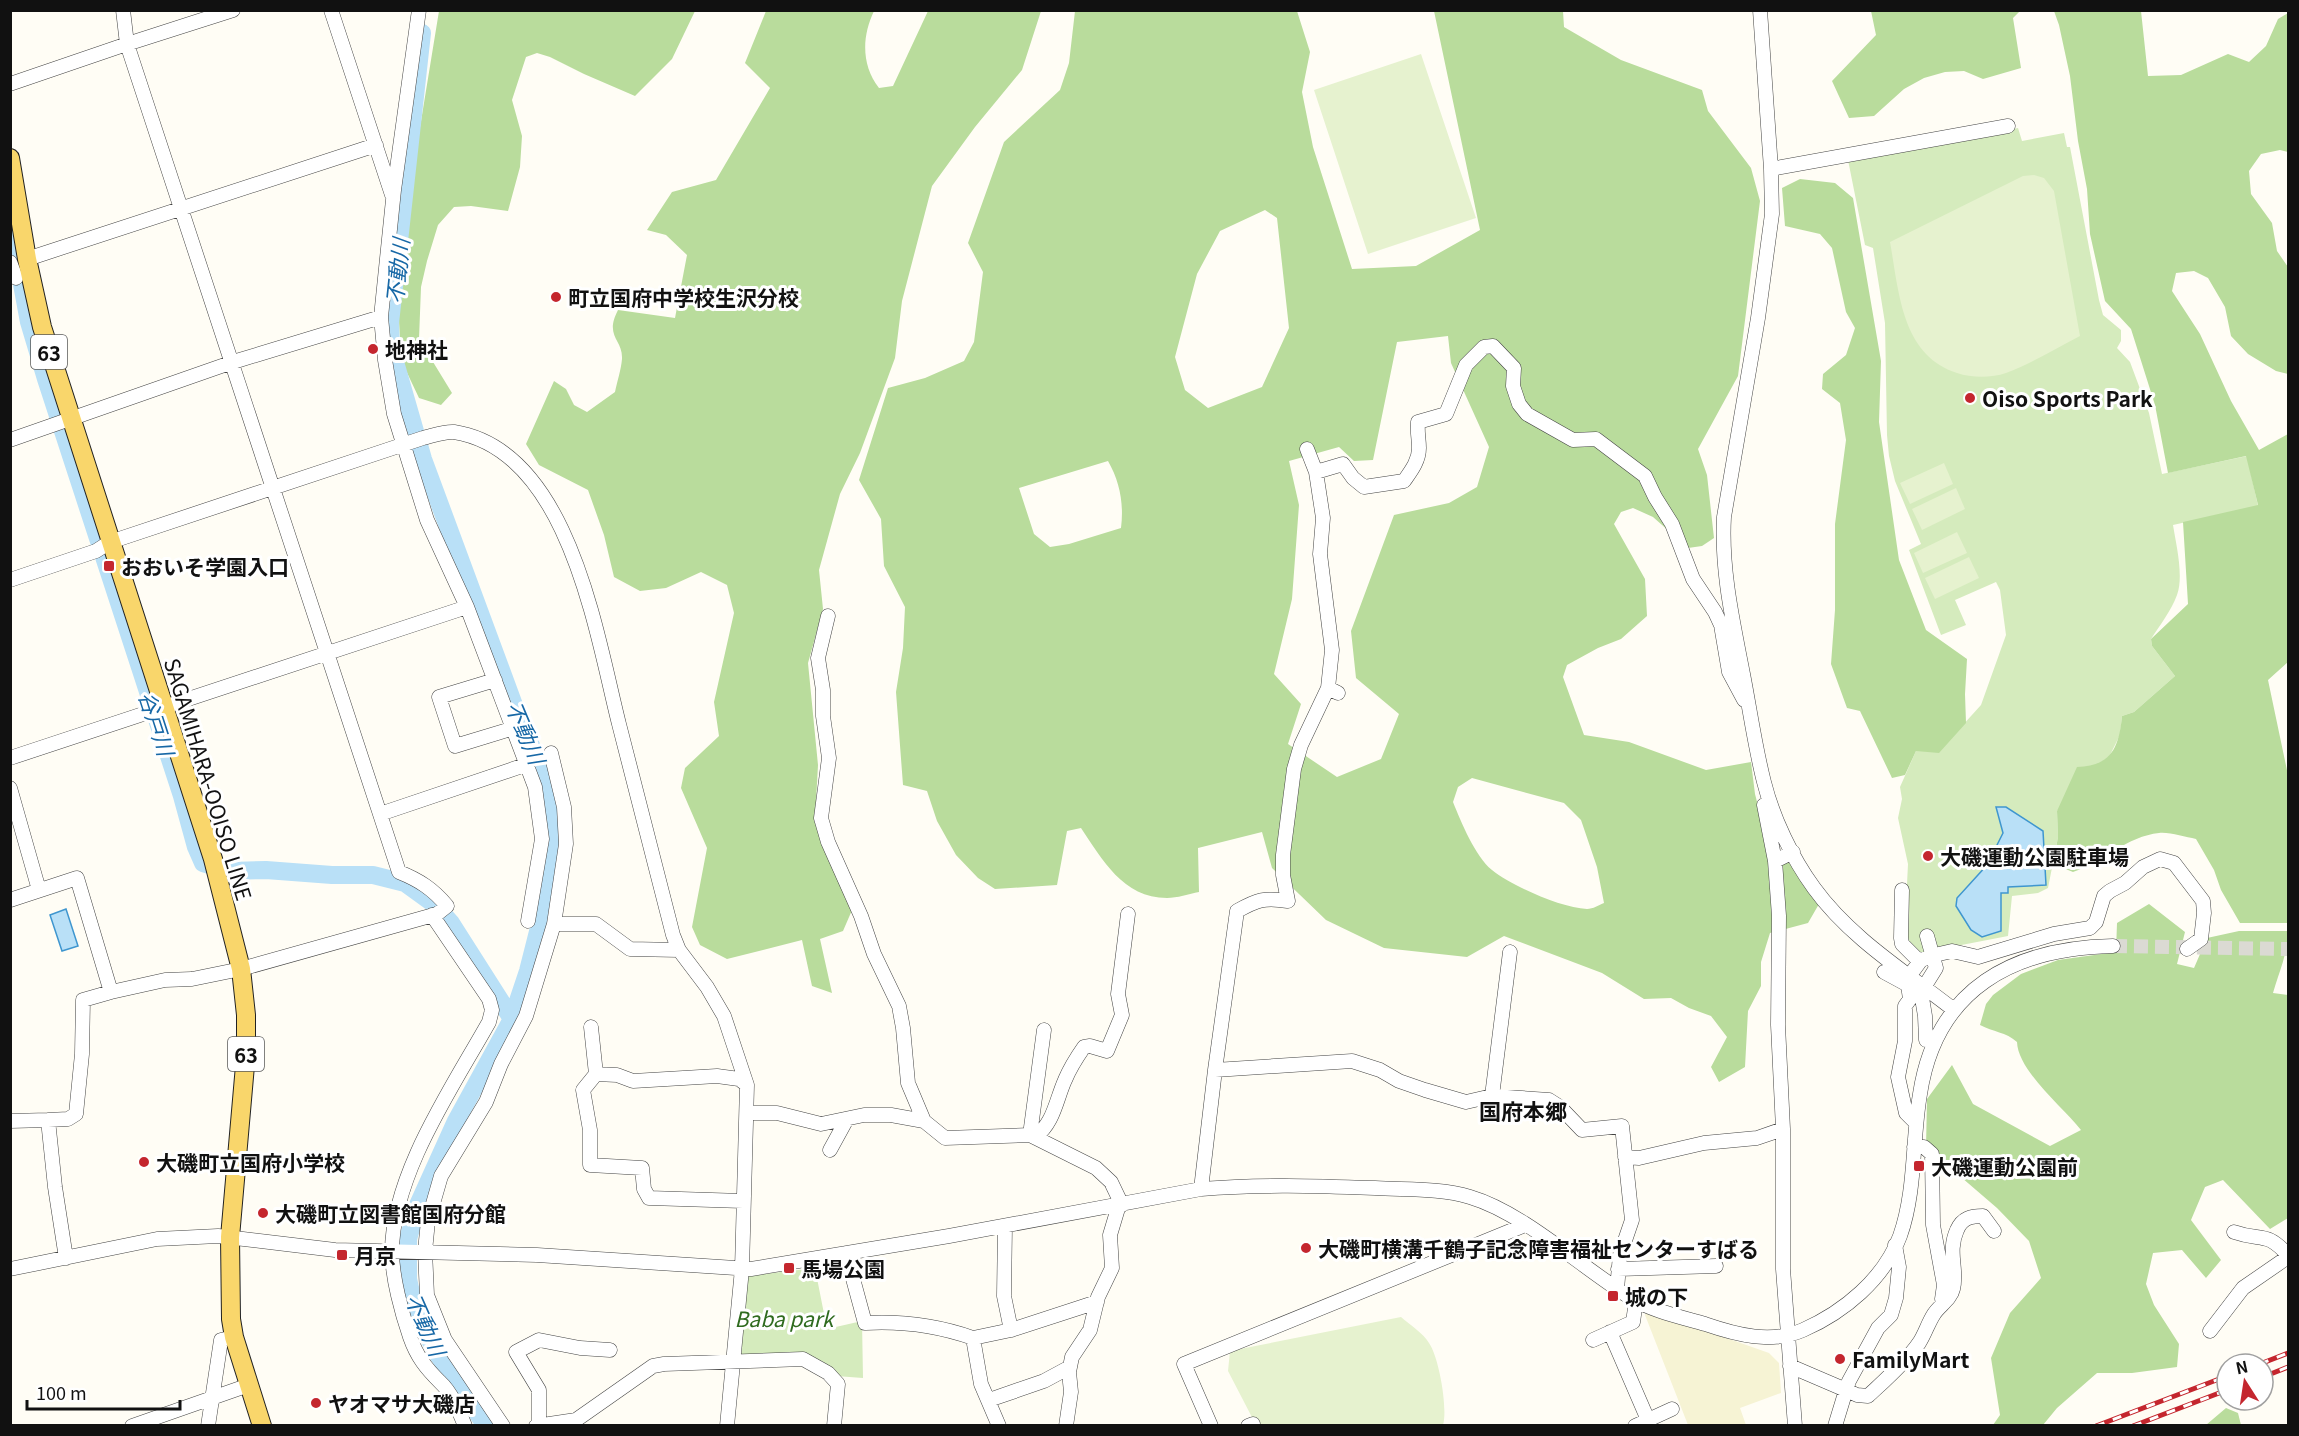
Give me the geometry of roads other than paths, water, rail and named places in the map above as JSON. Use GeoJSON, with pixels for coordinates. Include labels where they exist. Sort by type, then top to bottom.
{"type":"FeatureCollection","features":[{"type":"Feature","properties":{"kind":"main road","name":"SAGAMIHARA-OOISO LINE"},"geometry":{"type":"LineString","coordinates":[[11,158],[19,261],[42,327],[64,420],[158,709],[215,866],[241,969],[246,1015],[246,1054],[230,1237],[230,1302],[234,1337],[262,1425]]}},
{"type":"Feature","properties":{"kind":"street"},"geometry":{"type":"LineString","coordinates":[[123,10],[127,44],[399,872],[418,880],[435,892],[439,912],[489,999],[492,1010],[489,1022],[418,1153],[403,1189],[396,1219],[394,1251],[400,1299],[410,1337],[419,1357],[431,1375],[441,1382],[465,1425]]}},
{"type":"Feature","properties":{"kind":"street"},"geometry":{"type":"LineString","coordinates":[[10,84],[233,10]]}},
{"type":"Feature","properties":{"kind":"street"},"geometry":{"type":"LineString","coordinates":[[331,10],[394,200]]}},
{"type":"Feature","properties":{"kind":"street"},"geometry":{"type":"LineString","coordinates":[[419,10],[381,317],[388,383],[394,414],[428,520],[467,607],[535,786],[542,839],[528,921]]}},
{"type":"Feature","properties":{"kind":"street"},"geometry":{"type":"LineString","coordinates":[[1760,10],[1772,214],[1758,318],[1724,517],[1723,547],[1734,624],[1751,715],[1764,782],[1776,818],[1814,888],[1840,918],[1868,944],[1954,1010]]}},
{"type":"Feature","properties":{"kind":"street"},"geometry":{"type":"LineString","coordinates":[[1771,169],[2008,126]]}},
{"type":"Feature","properties":{"kind":"street"},"geometry":{"type":"LineString","coordinates":[[16,278],[19,261],[376,145]]}},
{"type":"Feature","properties":{"kind":"street"},"geometry":{"type":"LineString","coordinates":[[10,440],[233,362],[381,317]]}},
{"type":"Feature","properties":{"kind":"street"},"geometry":{"type":"LineString","coordinates":[[1316,472],[1342,464],[1364,487],[1404,481],[1413,468],[1419,450],[1418,422],[1446,414],[1466,365],[1484,347],[1493,346],[1514,368],[1513,386],[1519,404],[1527,414],[1573,440],[1596,439],[1645,476],[1672,524],[1694,579],[1715,612],[1720,625],[1729,672],[1751,715]]}},
{"type":"Feature","properties":{"kind":"street"},"geometry":{"type":"LineString","coordinates":[[10,579],[423,438],[452,431],[482,441],[513,459],[544,497],[580,572],[673,935],[679,950],[707,987],[724,1016],[747,1084],[742,1269],[727,1425]]}},
{"type":"Feature","properties":{"kind":"street"},"geometry":{"type":"LineString","coordinates":[[1201,1189],[1237,911],[1258,900],[1271,898],[1288,901],[1283,875],[1283,855],[1294,769],[1300,745],[1333,690],[1332,650],[1320,554],[1323,518],[1316,472],[1307,449]]}},
{"type":"Feature","properties":{"kind":"street"},"geometry":{"type":"LineString","coordinates":[[10,758],[467,607]]}},
{"type":"Feature","properties":{"kind":"street"},"geometry":{"type":"LineString","coordinates":[[828,616],[818,658],[829,758],[821,818],[828,842],[861,916],[874,954],[899,1006],[908,1083],[924,1121],[945,1138],[1032,1136],[1044,1130],[1065,1080],[1084,1047],[1090,1046],[1107,1051],[1119,1024],[1122,1015],[1118,994],[1128,914]]}},
{"type":"Feature","properties":{"kind":"street"},"geometry":{"type":"LineString","coordinates":[[495,680],[439,697],[455,746],[514,728]]}},
{"type":"Feature","properties":{"kind":"street"},"geometry":{"type":"LineString","coordinates":[[503,1425],[438,1327],[428,1295],[421,1251],[441,1176],[486,1102],[501,1064],[526,1016],[554,924],[566,844],[564,807],[551,753]]}},
{"type":"Feature","properties":{"kind":"street"},"geometry":{"type":"LineString","coordinates":[[380,814],[528,764]]}},
{"type":"Feature","properties":{"kind":"street"},"geometry":{"type":"LineString","coordinates":[[1764,782],[1762,795],[1775,861],[1779,916],[1778,1025],[1783,1129],[1783,1273],[1795,1425]]}},
{"type":"Feature","properties":{"kind":"street"},"geometry":{"type":"LineString","coordinates":[[10,788],[39,890]]}},
{"type":"Feature","properties":{"kind":"street"},"geometry":{"type":"LineString","coordinates":[[1775,861],[1793,852]]}},
{"type":"Feature","properties":{"kind":"street"},"geometry":{"type":"LineString","coordinates":[[1910,975],[1926,959],[1952,951],[1978,957],[2054,934],[2090,928],[2096,922],[2104,896],[2125,883],[2143,867],[2160,859],[2174,862],[2203,901],[2201,939],[2187,949]]}},
{"type":"Feature","properties":{"kind":"street"},"geometry":{"type":"LineString","coordinates":[[10,900],[77,879],[111,992]]}},
{"type":"Feature","properties":{"kind":"street"},"geometry":{"type":"LineString","coordinates":[[1902,890],[1902,944],[1936,968],[1921,992],[1926,1040]]}},
{"type":"Feature","properties":{"kind":"street"},"geometry":{"type":"LineString","coordinates":[[10,1121],[68,1119],[76,1114],[82,1054],[83,1000],[165,980],[192,978],[241,969],[439,912]]}},
{"type":"Feature","properties":{"kind":"street"},"geometry":{"type":"LineString","coordinates":[[554,924],[596,924],[630,949],[679,950]]}},
{"type":"Feature","properties":{"kind":"street"},"geometry":{"type":"LineString","coordinates":[[1926,936],[1926,959]]}},
{"type":"Feature","properties":{"kind":"street"},"geometry":{"type":"LineString","coordinates":[[10,1269],[157,1239],[230,1237],[311,1249],[545,1255],[742,1269],[1005,1226],[1201,1189],[1238,1186],[1298,1186],[1427,1190],[1476,1199],[1494,1206],[1636,1301],[1734,1335],[1762,1338],[1787,1336],[1824,1320],[1852,1300],[1874,1280],[1896,1245],[1907,1211],[1922,1081],[1939,1036],[1954,1010],[1979,985],[2015,963],[2060,950],[2084,946],[2113,946]]}},
{"type":"Feature","properties":{"kind":"street"},"geometry":{"type":"LineString","coordinates":[[1492,1096],[1510,952]]}},
{"type":"Feature","properties":{"kind":"street"},"geometry":{"type":"LineString","coordinates":[[1884,972],[1908,986],[1910,999],[1905,1006],[1905,1041],[1898,1077],[1906,1113],[1916,1123]]}},
{"type":"Feature","properties":{"kind":"street"},"geometry":{"type":"LineString","coordinates":[[591,1027],[596,1074],[583,1090],[590,1130],[590,1166],[642,1168],[644,1189],[649,1198],[743,1201]]}},
{"type":"Feature","properties":{"kind":"street"},"geometry":{"type":"LineString","coordinates":[[1032,1136],[1044,1030]]}},
{"type":"Feature","properties":{"kind":"street"},"geometry":{"type":"LineString","coordinates":[[1215,1070],[1352,1061],[1380,1070],[1399,1081],[1466,1102],[1492,1096],[1549,1100],[1560,1107],[1582,1130],[1622,1126],[1632,1220],[1618,1269],[1617,1289]]}},
{"type":"Feature","properties":{"kind":"street"},"geometry":{"type":"LineString","coordinates":[[596,1074],[617,1075],[633,1081],[717,1076],[739,1079],[747,1084]]}},
{"type":"Feature","properties":{"kind":"street"},"geometry":{"type":"LineString","coordinates":[[747,1113],[777,1113],[821,1124],[864,1115],[891,1115],[924,1121]]}},
{"type":"Feature","properties":{"kind":"street"},"geometry":{"type":"LineString","coordinates":[[821,1124],[830,1150],[846,1119]]}},
{"type":"Feature","properties":{"kind":"street"},"geometry":{"type":"LineString","coordinates":[[48,1120],[66,1258]]}},
{"type":"Feature","properties":{"kind":"street"},"geometry":{"type":"LineString","coordinates":[[1625,1157],[1638,1158],[1704,1143],[1757,1138],[1783,1129]]}},
{"type":"Feature","properties":{"kind":"street"},"geometry":{"type":"LineString","coordinates":[[1032,1136],[1096,1168],[1111,1182],[1120,1205],[1110,1235],[1112,1268],[1097,1302],[1090,1330],[1072,1357],[1071,1392],[1066,1425]]}},
{"type":"Feature","properties":{"kind":"street"},"geometry":{"type":"LineString","coordinates":[[1914,1147],[1924,1147],[1932,1154],[1933,1225],[1944,1285],[1941,1305]]}},
{"type":"Feature","properties":{"kind":"street"},"geometry":{"type":"LineString","coordinates":[[1790,1366],[1857,1395],[1868,1396],[1918,1345],[1941,1305],[1949,1297],[1953,1289],[1952,1250],[1957,1230],[1963,1220],[1971,1216],[1983,1216],[1994,1231]]}},
{"type":"Feature","properties":{"kind":"street"},"geometry":{"type":"LineString","coordinates":[[1211,1425],[1184,1364],[1525,1225]]}},
{"type":"Feature","properties":{"kind":"street"},"geometry":{"type":"LineString","coordinates":[[1005,1226],[1004,1296],[1011,1330]]}},
{"type":"Feature","properties":{"kind":"street"},"geometry":{"type":"LineString","coordinates":[[2210,1331],[2243,1288],[2289,1256],[2276,1242],[2262,1236],[2247,1237],[2234,1232]]}},
{"type":"Feature","properties":{"kind":"street"},"geometry":{"type":"LineString","coordinates":[[1834,1425],[1849,1381],[1878,1328],[1891,1315],[1896,1298],[1899,1267],[1896,1245]]}},
{"type":"Feature","properties":{"kind":"street"},"geometry":{"type":"LineString","coordinates":[[846,1253],[865,1323],[887,1322],[950,1330],[973,1338],[1011,1330],[1097,1302]]}},
{"type":"Feature","properties":{"kind":"street"},"geometry":{"type":"LineString","coordinates":[[1618,1269],[1716,1266]]}},
{"type":"Feature","properties":{"kind":"street"},"geometry":{"type":"LineString","coordinates":[[1593,1340],[1633,1322],[1636,1301]]}},
{"type":"Feature","properties":{"kind":"street"},"geometry":{"type":"LineString","coordinates":[[1610,1332],[1641,1423],[1672,1409]]}},
{"type":"Feature","properties":{"kind":"street"},"geometry":{"type":"LineString","coordinates":[[208,1424],[221,1340],[234,1337]]}},
{"type":"Feature","properties":{"kind":"street"},"geometry":{"type":"LineString","coordinates":[[973,1338],[981,1384],[999,1425]]}},
{"type":"Feature","properties":{"kind":"street"},"geometry":{"type":"LineString","coordinates":[[610,1350],[539,1341],[516,1352],[539,1390],[537,1425],[564,1424],[576,1420],[653,1366],[803,1359],[828,1373],[838,1384],[834,1425]]}},
{"type":"Feature","properties":{"kind":"street"},"geometry":{"type":"LineString","coordinates":[[989,1400],[1044,1381],[1070,1367]]}},
{"type":"Feature","properties":{"kind":"street"},"geometry":{"type":"LineString","coordinates":[[132,1425],[249,1385]]}},
{"type":"Feature","properties":{"kind":"street"},"geometry":{"type":"LineString","coordinates":[[1248,1425],[1253,1425]]}},
{"type":"Feature","properties":{"kind":"water"},"geometry":{"type":"Polygon","coordinates":[[[1996,807],[2006,807],[2043,831],[2046,885],[2008,887],[2008,893],[2001,893],[2001,931],[1982,937],[1971,930],[1956,906],[1957,898],[1987,865],[2003,833],[1996,807]]]}},
{"type":"Feature","properties":{"kind":"water"},"geometry":{"type":"Polygon","coordinates":[[[66,909],[78,946],[62,951],[50,915],[66,909]]]}},
{"type":"Feature","properties":{"kind":"waterway","name":"不動川"},"geometry":{"type":"LineString","coordinates":[[422,33],[390,323],[391,348],[423,459],[514,705],[535,755],[543,765],[552,809],[555,844],[545,904],[528,971],[512,1019],[456,1121],[418,1205],[408,1239],[408,1279],[414,1306],[435,1350],[486,1426]]}},
{"type":"Feature","properties":{"kind":"waterway","name":"谷戸川"},"geometry":{"type":"LineString","coordinates":[[10,219],[29,322],[46,379],[203,863],[230,871],[266,870],[332,875],[373,875],[405,883],[434,904],[451,923],[512,1019]]}},
{"type":"Feature","properties":{"kind":"tunnel"},"geometry":{"type":"LineString","coordinates":[[2113,946],[2288,949]]}},
{"type":"Feature","properties":{"kind":"railway"},"geometry":{"type":"LineString","coordinates":[[2275,1358],[2288,1353]]}},
{"type":"Feature","properties":{"kind":"railway"},"geometry":{"type":"LineString","coordinates":[[2275,1372],[2288,1367]]}},
{"type":"Feature","properties":{"kind":"railway"},"geometry":{"type":"LineString","coordinates":[[2096,1426],[2215,1381]]}},
{"type":"Feature","properties":{"kind":"railway"},"geometry":{"type":"LineString","coordinates":[[2133,1426],[2215,1395]]}},
{"type":"Feature","properties":{"kind":"place","name":"町立国府中学校生沢分校"},"geometry":{"type":"Point","coordinates":[556,297]}},
{"type":"Feature","properties":{"kind":"place","name":"地神社"},"geometry":{"type":"Point","coordinates":[373,349]}},
{"type":"Feature","properties":{"kind":"place","name":"Oiso Sports Park"},"geometry":{"type":"Point","coordinates":[1970,398]}},
{"type":"Feature","properties":{"kind":"place","name":"おおいそ学園入口"},"geometry":{"type":"Point","coordinates":[109,566]}},
{"type":"Feature","properties":{"kind":"place","name":"大磯運動公園駐車場"},"geometry":{"type":"Point","coordinates":[1928,856]}},
{"type":"Feature","properties":{"kind":"place","name":"大磯町立国府小学校"},"geometry":{"type":"Point","coordinates":[144,1162]}},
{"type":"Feature","properties":{"kind":"place","name":"大磯運動公園前"},"geometry":{"type":"Point","coordinates":[1919,1166]}},
{"type":"Feature","properties":{"kind":"place","name":"大磯町立図書館国府分館"},"geometry":{"type":"Point","coordinates":[263,1213]}},
{"type":"Feature","properties":{"kind":"place","name":"大磯町横溝千鶴子記念障害福祉センターすばる"},"geometry":{"type":"Point","coordinates":[1306,1248]}},
{"type":"Feature","properties":{"kind":"place","name":"月京"},"geometry":{"type":"Point","coordinates":[342,1255]}},
{"type":"Feature","properties":{"kind":"place","name":"馬場公園"},"geometry":{"type":"Point","coordinates":[789,1268]}},
{"type":"Feature","properties":{"kind":"place","name":"城の下"},"geometry":{"type":"Point","coordinates":[1613,1296]}},
{"type":"Feature","properties":{"kind":"place","name":"FamilyMart"},"geometry":{"type":"Point","coordinates":[1840,1359]}},
{"type":"Feature","properties":{"kind":"place","name":"ヤオマサ大磯店"},"geometry":{"type":"Point","coordinates":[316,1403]}},
{"type":"Feature","properties":{"kind":"district","name":"国府本郷"},"geometry":{"type":"Point","coordinates":[1523,1110]}},
{"type":"Feature","properties":{"kind":"park label","name":"Baba park"},"geometry":{"type":"Point","coordinates":[784,1318]}}]}
